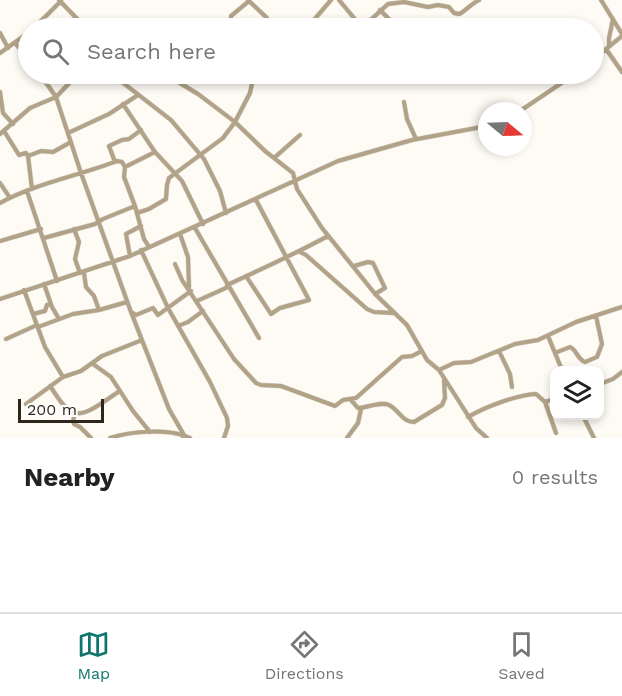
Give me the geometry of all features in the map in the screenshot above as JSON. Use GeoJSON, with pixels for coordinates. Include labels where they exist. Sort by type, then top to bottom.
{"type":"FeatureCollection","features":[{"type":"Feature","properties":{"kind":"street"},"geometry":{"type":"LineString","coordinates":[[43,18],[60,0],[77,18]]}},
{"type":"Feature","properties":{"kind":"street"},"geometry":{"type":"LineString","coordinates":[[316,18],[332,0]]}},
{"type":"Feature","properties":{"kind":"street"},"geometry":{"type":"LineString","coordinates":[[339,0],[355,18]]}},
{"type":"Feature","properties":{"kind":"street"},"geometry":{"type":"LineString","coordinates":[[373,18],[388,4],[404,2],[428,8],[438,5],[447,6],[454,13],[459,14],[467,6],[479,0]]}},
{"type":"Feature","properties":{"kind":"street"},"geometry":{"type":"LineString","coordinates":[[601,0],[622,35],[604,51]]}},
{"type":"Feature","properties":{"kind":"street"},"geometry":{"type":"LineString","coordinates":[[231,18],[249,1],[266,18]]}},
{"type":"Feature","properties":{"kind":"street"},"geometry":{"type":"LineString","coordinates":[[380,10],[388,18]]}},
{"type":"Feature","properties":{"kind":"street"},"geometry":{"type":"LineString","coordinates":[[613,19],[608,48],[622,72]]}},
{"type":"Feature","properties":{"kind":"street"},"geometry":{"type":"LineString","coordinates":[[0,33],[8,48]]}},
{"type":"Feature","properties":{"kind":"street"},"geometry":{"type":"LineString","coordinates":[[0,53],[18,41]]}},
{"type":"Feature","properties":{"kind":"street"},"geometry":{"type":"LineString","coordinates":[[15,43],[18,47]]}},
{"type":"Feature","properties":{"kind":"street"},"geometry":{"type":"LineString","coordinates":[[47,84],[56,97],[127,302],[169,408],[183,436]]}},
{"type":"Feature","properties":{"kind":"street"},"geometry":{"type":"LineString","coordinates":[[28,156],[26,153],[17,154],[2,131],[30,108],[56,97],[68,84]]}},
{"type":"Feature","properties":{"kind":"street"},"geometry":{"type":"LineString","coordinates":[[124,84],[171,120],[200,156],[218,186],[226,213]]}},
{"type":"Feature","properties":{"kind":"street"},"geometry":{"type":"LineString","coordinates":[[182,84],[235,122],[260,147],[296,176],[297,189],[328,236],[387,310]]}},
{"type":"Feature","properties":{"kind":"street"},"geometry":{"type":"LineString","coordinates":[[137,213],[166,199],[168,181],[172,176],[223,138],[235,122],[250,93],[252,84]]}},
{"type":"Feature","properties":{"kind":"street"},"geometry":{"type":"LineString","coordinates":[[532,103],[560,84]]}},
{"type":"Feature","properties":{"kind":"street"},"geometry":{"type":"LineString","coordinates":[[0,92],[3,113],[13,124]]}},
{"type":"Feature","properties":{"kind":"street"},"geometry":{"type":"LineString","coordinates":[[68,133],[109,114],[138,95]]}},
{"type":"Feature","properties":{"kind":"street"},"geometry":{"type":"LineString","coordinates":[[404,102],[407,119],[417,140]]}},
{"type":"Feature","properties":{"kind":"street"},"geometry":{"type":"LineString","coordinates":[[123,104],[155,152],[177,174],[189,193],[203,224]]}},
{"type":"Feature","properties":{"kind":"street"},"geometry":{"type":"LineString","coordinates":[[0,299],[113,263],[338,162],[417,140],[478,128]]}},
{"type":"Feature","properties":{"kind":"street"},"geometry":{"type":"LineString","coordinates":[[115,162],[109,146],[129,139],[141,130]]}},
{"type":"Feature","properties":{"kind":"street"},"geometry":{"type":"LineString","coordinates":[[274,158],[300,135]]}},
{"type":"Feature","properties":{"kind":"street"},"geometry":{"type":"LineString","coordinates":[[28,156],[41,151],[53,152],[71,142]]}},
{"type":"Feature","properties":{"kind":"street"},"geometry":{"type":"LineString","coordinates":[[125,167],[155,152]]}},
{"type":"Feature","properties":{"kind":"street"},"geometry":{"type":"LineString","coordinates":[[28,156],[30,190],[57,280]]}},
{"type":"Feature","properties":{"kind":"street"},"geometry":{"type":"LineString","coordinates":[[0,203],[30,190],[115,162],[122,162],[125,167],[124,177],[149,248]]}},
{"type":"Feature","properties":{"kind":"street"},"geometry":{"type":"LineString","coordinates":[[0,183],[10,198]]}},
{"type":"Feature","properties":{"kind":"street"},"geometry":{"type":"LineString","coordinates":[[246,276],[272,314],[280,308],[308,301],[309,298],[256,200]]}},
{"type":"Feature","properties":{"kind":"street"},"geometry":{"type":"LineString","coordinates":[[44,238],[95,224],[135,206]]}},
{"type":"Feature","properties":{"kind":"street"},"geometry":{"type":"LineString","coordinates":[[130,256],[126,234],[141,226]]}},
{"type":"Feature","properties":{"kind":"street"},"geometry":{"type":"LineString","coordinates":[[195,228],[259,338]]}},
{"type":"Feature","properties":{"kind":"street"},"geometry":{"type":"LineString","coordinates":[[0,241],[41,229]]}},
{"type":"Feature","properties":{"kind":"street"},"geometry":{"type":"LineString","coordinates":[[74,229],[79,242],[75,259],[86,287],[94,296],[99,310]]}},
{"type":"Feature","properties":{"kind":"street"},"geometry":{"type":"LineString","coordinates":[[180,234],[188,257],[190,290]]}},
{"type":"Feature","properties":{"kind":"street"},"geometry":{"type":"LineString","coordinates":[[197,301],[285,257],[300,252],[328,236]]}},
{"type":"Feature","properties":{"kind":"street"},"geometry":{"type":"LineString","coordinates":[[141,250],[227,418],[228,426],[224,438]]}},
{"type":"Feature","properties":{"kind":"street"},"geometry":{"type":"LineString","coordinates":[[300,252],[309,257],[367,309],[387,310],[411,330],[427,360],[439,370],[468,417],[487,438]]}},
{"type":"Feature","properties":{"kind":"street"},"geometry":{"type":"LineString","coordinates":[[354,266],[373,263],[386,288],[375,294]]}},
{"type":"Feature","properties":{"kind":"street"},"geometry":{"type":"LineString","coordinates":[[175,264],[182,280],[234,359],[256,383],[261,385],[281,386],[332,406],[337,405],[343,400],[356,398],[396,361],[422,351]]}},
{"type":"Feature","properties":{"kind":"street"},"geometry":{"type":"LineString","coordinates":[[44,284],[59,319]]}},
{"type":"Feature","properties":{"kind":"street"},"geometry":{"type":"LineString","coordinates":[[24,290],[48,353],[63,377]]}},
{"type":"Feature","properties":{"kind":"street"},"geometry":{"type":"LineString","coordinates":[[131,312],[136,315],[153,308],[158,315],[190,290]]}},
{"type":"Feature","properties":{"kind":"street"},"geometry":{"type":"LineString","coordinates":[[6,339],[76,313],[99,310],[127,302]]}},
{"type":"Feature","properties":{"kind":"street"},"geometry":{"type":"LineString","coordinates":[[33,314],[45,311],[47,305],[51,304]]}},
{"type":"Feature","properties":{"kind":"street"},"geometry":{"type":"LineString","coordinates":[[439,370],[454,363],[471,362],[548,336],[576,322],[622,307]]}},
{"type":"Feature","properties":{"kind":"street"},"geometry":{"type":"LineString","coordinates":[[178,326],[203,311]]}},
{"type":"Feature","properties":{"kind":"street"},"geometry":{"type":"LineString","coordinates":[[555,353],[570,347],[585,362],[597,357],[602,344],[596,316]]}},
{"type":"Feature","properties":{"kind":"street"},"geometry":{"type":"LineString","coordinates":[[548,336],[560,366]]}},
{"type":"Feature","properties":{"kind":"street"},"geometry":{"type":"LineString","coordinates":[[26,404],[63,377],[81,371],[102,356],[142,340]]}},
{"type":"Feature","properties":{"kind":"street"},"geometry":{"type":"LineString","coordinates":[[499,351],[510,374],[512,387]]}},
{"type":"Feature","properties":{"kind":"street"},"geometry":{"type":"LineString","coordinates":[[93,364],[111,377],[150,432]]}},
{"type":"Feature","properties":{"kind":"street"},"geometry":{"type":"LineString","coordinates":[[604,382],[622,372]]}},
{"type":"Feature","properties":{"kind":"street"},"geometry":{"type":"LineString","coordinates":[[351,400],[355,407],[361,409],[386,404],[406,420],[414,422],[445,401],[444,379]]}},
{"type":"Feature","properties":{"kind":"street"},"geometry":{"type":"LineString","coordinates":[[50,387],[70,411],[75,413],[92,409],[120,391]]}},
{"type":"Feature","properties":{"kind":"street"},"geometry":{"type":"LineString","coordinates":[[468,417],[503,401],[532,394],[540,396],[545,402],[556,433]]}},
{"type":"Feature","properties":{"kind":"street"},"geometry":{"type":"LineString","coordinates":[[545,402],[550,400]]}},
{"type":"Feature","properties":{"kind":"street"},"geometry":{"type":"LineString","coordinates":[[347,438],[358,423],[361,409]]}},
{"type":"Feature","properties":{"kind":"street"},"geometry":{"type":"LineString","coordinates":[[75,413],[74,424],[91,438]]}},
{"type":"Feature","properties":{"kind":"street"},"geometry":{"type":"LineString","coordinates":[[585,420],[594,438]]}},
{"type":"Feature","properties":{"kind":"street"},"geometry":{"type":"LineString","coordinates":[[110,438],[150,432],[190,438]]}}]}
